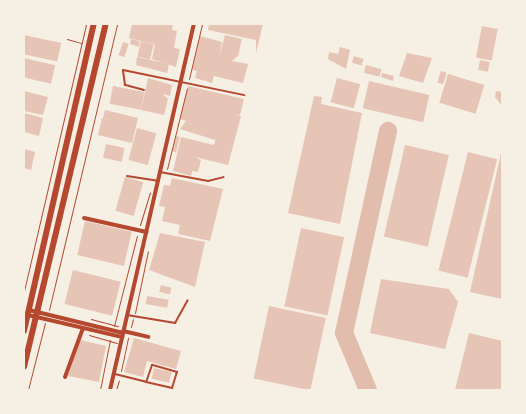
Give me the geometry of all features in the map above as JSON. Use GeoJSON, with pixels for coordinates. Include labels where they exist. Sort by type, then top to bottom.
{"type":"FeatureCollection","features":[{"type":"Feature","properties":{"kind":"main road"},"geometry":{"type":"LineString","coordinates":[[24,331],[94,24]]}},
{"type":"Feature","properties":{"kind":"main road"},"geometry":{"type":"LineString","coordinates":[[24,367],[106,24]]}},
{"type":"Feature","properties":{"kind":"street"},"geometry":{"type":"LineString","coordinates":[[110,390],[146,232],[155,180],[160,172],[194,24]]}},
{"type":"Feature","properties":{"kind":"street"},"geometry":{"type":"LineString","coordinates":[[84,218],[146,232]]}},
{"type":"Feature","properties":{"kind":"street"},"geometry":{"type":"LineString","coordinates":[[28,312],[46,320],[83,328],[148,337]]}},
{"type":"Feature","properties":{"kind":"street"},"geometry":{"type":"LineString","coordinates":[[37,315],[48,314],[112,332]]}},
{"type":"Feature","properties":{"kind":"street"},"geometry":{"type":"LineString","coordinates":[[65,377],[83,328]]}},
{"type":"Feature","properties":{"kind":"lane"},"geometry":{"type":"LineString","coordinates":[[144,90],[125,84],[123,70],[181,79],[244,95]]}},
{"type":"Feature","properties":{"kind":"lane"},"geometry":{"type":"LineString","coordinates":[[160,172],[208,181],[224,177]]}},
{"type":"Feature","properties":{"kind":"lane"},"geometry":{"type":"LineString","coordinates":[[127,176],[155,180]]}},
{"type":"Feature","properties":{"kind":"lane"},"geometry":{"type":"LineString","coordinates":[[127,315],[175,323],[188,300]]}},
{"type":"Feature","properties":{"kind":"lane"},"geometry":{"type":"LineString","coordinates":[[113,374],[120,376],[146,382],[172,388],[176,372],[152,365],[146,382]]}},
{"type":"Feature","properties":{"kind":"path"},"geometry":{"type":"LineString","coordinates":[[24,291],[86,24]]}},
{"type":"Feature","properties":{"kind":"path"},"geometry":{"type":"LineString","coordinates":[[48,314],[117,24]]}},
{"type":"Feature","properties":{"kind":"path"},"geometry":{"type":"LineString","coordinates":[[165,173],[202,24]]}},
{"type":"Feature","properties":{"kind":"path"},"geometry":{"type":"LineString","coordinates":[[67,39],[82,43]]}},
{"type":"Feature","properties":{"kind":"path"},"geometry":{"type":"LineString","coordinates":[[100,390],[112,332],[138,230],[155,180]]}},
{"type":"Feature","properties":{"kind":"path"},"geometry":{"type":"LineString","coordinates":[[116,390],[149,246]]}},
{"type":"Feature","properties":{"kind":"path"},"geometry":{"type":"LineString","coordinates":[[28,390],[46,320]]}},
{"type":"Feature","properties":{"kind":"building"},"geometry":{"type":"Polygon","coordinates":[[[132,24],[173,24],[172,30],[177,31],[174,48],[180,49],[176,67],[152,59],[155,44],[129,38],[132,24]]]}},
{"type":"Feature","properties":{"kind":"building"},"geometry":{"type":"Polygon","coordinates":[[[209,24],[263,24],[256,53],[256,40],[208,30],[209,24]]]}},
{"type":"Feature","properties":{"kind":"building"},"geometry":{"type":"Polygon","coordinates":[[[482,26],[498,29],[492,60],[476,57],[482,26]]]}},
{"type":"Feature","properties":{"kind":"building"},"geometry":{"type":"Polygon","coordinates":[[[24,35],[61,43],[57,61],[24,54],[24,35]]]}},
{"type":"Feature","properties":{"kind":"building"},"geometry":{"type":"Polygon","coordinates":[[[225,35],[242,39],[238,56],[232,61],[248,64],[243,83],[214,76],[212,83],[195,78],[197,71],[192,70],[200,36],[222,42],[219,57],[225,35]]]}},
{"type":"Feature","properties":{"kind":"building"},"geometry":{"type":"Polygon","coordinates":[[[131,39],[140,41],[139,47],[130,44],[131,39]]]}},
{"type":"Feature","properties":{"kind":"building"},"geometry":{"type":"Polygon","coordinates":[[[141,41],[154,44],[150,60],[137,57],[141,41]]]}},
{"type":"Feature","properties":{"kind":"building"},"geometry":{"type":"Polygon","coordinates":[[[123,42],[129,44],[124,57],[119,55],[123,42]]]}},
{"type":"Feature","properties":{"kind":"building"},"geometry":{"type":"Polygon","coordinates":[[[340,47],[350,50],[346,69],[328,59],[329,52],[338,54],[340,47]]]}},
{"type":"Feature","properties":{"kind":"building"},"geometry":{"type":"Polygon","coordinates":[[[407,53],[432,58],[423,83],[399,76],[407,53]]]}},
{"type":"Feature","properties":{"kind":"building"},"geometry":{"type":"Polygon","coordinates":[[[354,56],[364,59],[362,66],[352,63],[354,56]]]}},
{"type":"Feature","properties":{"kind":"building"},"geometry":{"type":"Polygon","coordinates":[[[137,57],[169,64],[167,73],[136,65],[137,57]]]}},
{"type":"Feature","properties":{"kind":"building"},"geometry":{"type":"Polygon","coordinates":[[[24,58],[55,65],[51,84],[24,77],[24,58]]]}},
{"type":"Feature","properties":{"kind":"building"},"geometry":{"type":"Polygon","coordinates":[[[480,60],[490,62],[488,72],[478,70],[480,60]]]}},
{"type":"Feature","properties":{"kind":"building"},"geometry":{"type":"Polygon","coordinates":[[[366,65],[381,69],[379,77],[364,73],[366,65]]]}},
{"type":"Feature","properties":{"kind":"building"},"geometry":{"type":"Polygon","coordinates":[[[441,71],[447,73],[443,84],[437,82],[441,71]]]}},
{"type":"Feature","properties":{"kind":"building"},"geometry":{"type":"Polygon","coordinates":[[[382,73],[394,76],[393,81],[381,77],[382,73]]]}},
{"type":"Feature","properties":{"kind":"building"},"geometry":{"type":"Polygon","coordinates":[[[448,74],[484,85],[476,114],[439,103],[448,74]]]}},
{"type":"Feature","properties":{"kind":"building"},"geometry":{"type":"Polygon","coordinates":[[[148,78],[172,85],[170,96],[163,94],[168,99],[164,115],[141,110],[148,78]]]}},
{"type":"Feature","properties":{"kind":"building"},"geometry":{"type":"Polygon","coordinates":[[[337,78],[360,84],[354,108],[331,102],[337,78]]]}},
{"type":"Feature","properties":{"kind":"building"},"geometry":{"type":"Polygon","coordinates":[[[369,81],[429,95],[423,122],[363,108],[369,81]]]}},
{"type":"Feature","properties":{"kind":"building"},"geometry":{"type":"Polygon","coordinates":[[[113,86],[144,92],[141,110],[110,104],[113,86]]]}},
{"type":"Feature","properties":{"kind":"building"},"geometry":{"type":"Polygon","coordinates":[[[188,86],[244,99],[240,115],[235,114],[241,116],[228,165],[195,157],[201,160],[198,172],[192,171],[191,176],[173,171],[181,137],[214,145],[216,137],[215,140],[180,129],[186,121],[180,119],[188,86]]]}},
{"type":"Feature","properties":{"kind":"building"},"geometry":{"type":"Polygon","coordinates":[[[24,91],[48,97],[43,115],[24,111],[24,91]]]}},
{"type":"Feature","properties":{"kind":"building"},"geometry":{"type":"Polygon","coordinates":[[[496,91],[502,92],[502,106],[495,97],[496,91]]]}},
{"type":"Feature","properties":{"kind":"building"},"geometry":{"type":"Polygon","coordinates":[[[314,96],[322,97],[321,104],[362,113],[340,224],[288,213],[314,96]]]}},
{"type":"Feature","properties":{"kind":"building"},"geometry":{"type":"Polygon","coordinates":[[[105,110],[138,118],[132,143],[98,135],[102,118],[118,122],[103,118],[105,110]]]}},
{"type":"Feature","properties":{"kind":"building"},"geometry":{"type":"Polygon","coordinates":[[[24,113],[43,118],[39,136],[24,132],[24,113]]]}},
{"type":"Feature","properties":{"kind":"building"},"geometry":{"type":"Polygon","coordinates":[[[137,128],[156,133],[148,165],[128,160],[137,128]]]}},
{"type":"Feature","properties":{"kind":"building"},"geometry":{"type":"Polygon","coordinates":[[[176,136],[180,137],[176,152],[172,152],[176,136]]]}},
{"type":"Feature","properties":{"kind":"building"},"geometry":{"type":"Polygon","coordinates":[[[106,144],[125,148],[122,162],[103,158],[106,144]]]}},
{"type":"Feature","properties":{"kind":"building"},"geometry":{"type":"Polygon","coordinates":[[[405,145],[449,155],[428,247],[384,237],[405,145]]]}},
{"type":"Feature","properties":{"kind":"building"},"geometry":{"type":"Polygon","coordinates":[[[24,149],[35,152],[31,170],[24,168],[24,149]]]}},
{"type":"Feature","properties":{"kind":"building"},"geometry":{"type":"Polygon","coordinates":[[[468,152],[497,159],[468,278],[438,270],[468,152]]]}},
{"type":"Feature","properties":{"kind":"building"},"geometry":{"type":"Polygon","coordinates":[[[502,153],[502,299],[470,292],[502,153]]]}},
{"type":"Feature","properties":{"kind":"building"},"geometry":{"type":"Polygon","coordinates":[[[125,177],[143,182],[134,216],[115,211],[125,177]]]}},
{"type":"Feature","properties":{"kind":"building"},"geometry":{"type":"Polygon","coordinates":[[[172,178],[223,189],[210,241],[178,234],[180,225],[162,221],[165,207],[159,206],[164,185],[170,186],[172,178]]]}},
{"type":"Feature","properties":{"kind":"building"},"geometry":{"type":"Polygon","coordinates":[[[85,221],[132,232],[124,266],[77,255],[85,221]]]}},
{"type":"Feature","properties":{"kind":"building"},"geometry":{"type":"Polygon","coordinates":[[[301,228],[344,237],[327,315],[284,306],[301,228]]]}},
{"type":"Feature","properties":{"kind":"building"},"geometry":{"type":"Polygon","coordinates":[[[160,233],[205,242],[195,287],[149,270],[160,233]]]}},
{"type":"Feature","properties":{"kind":"building"},"geometry":{"type":"Polygon","coordinates":[[[73,270],[121,282],[112,316],[65,304],[73,270]]]}},
{"type":"Feature","properties":{"kind":"building"},"geometry":{"type":"Polygon","coordinates":[[[381,279],[449,289],[458,302],[445,349],[370,333],[381,279]]]}},
{"type":"Feature","properties":{"kind":"building"},"geometry":{"type":"Polygon","coordinates":[[[161,285],[172,288],[170,295],[159,292],[161,285]]]}},
{"type":"Feature","properties":{"kind":"building"},"geometry":{"type":"Polygon","coordinates":[[[147,296],[169,300],[167,308],[146,304],[147,296]]]}},
{"type":"Feature","properties":{"kind":"building"},"geometry":{"type":"Polygon","coordinates":[[[269,306],[326,318],[310,390],[254,378],[269,306]]]}},
{"type":"Feature","properties":{"kind":"building"},"geometry":{"type":"Polygon","coordinates":[[[469,333],[502,341],[502,390],[455,390],[469,333]]]}},
{"type":"Feature","properties":{"kind":"building"},"geometry":{"type":"Polygon","coordinates":[[[134,338],[181,351],[176,369],[147,361],[143,377],[124,372],[134,338]]]}},
{"type":"Feature","properties":{"kind":"building"},"geometry":{"type":"Polygon","coordinates":[[[80,340],[106,346],[99,382],[68,376],[80,340]]]}},
{"type":"Feature","properties":{"kind":"building"},"geometry":{"type":"Polygon","coordinates":[[[154,368],[172,372],[169,383],[152,379],[154,368]]]}},
{"type":"Feature","properties":{"kind":"taxiway"},"geometry":{"type":"LineString","coordinates":[[368,390],[344,333],[388,131]]}}]}
